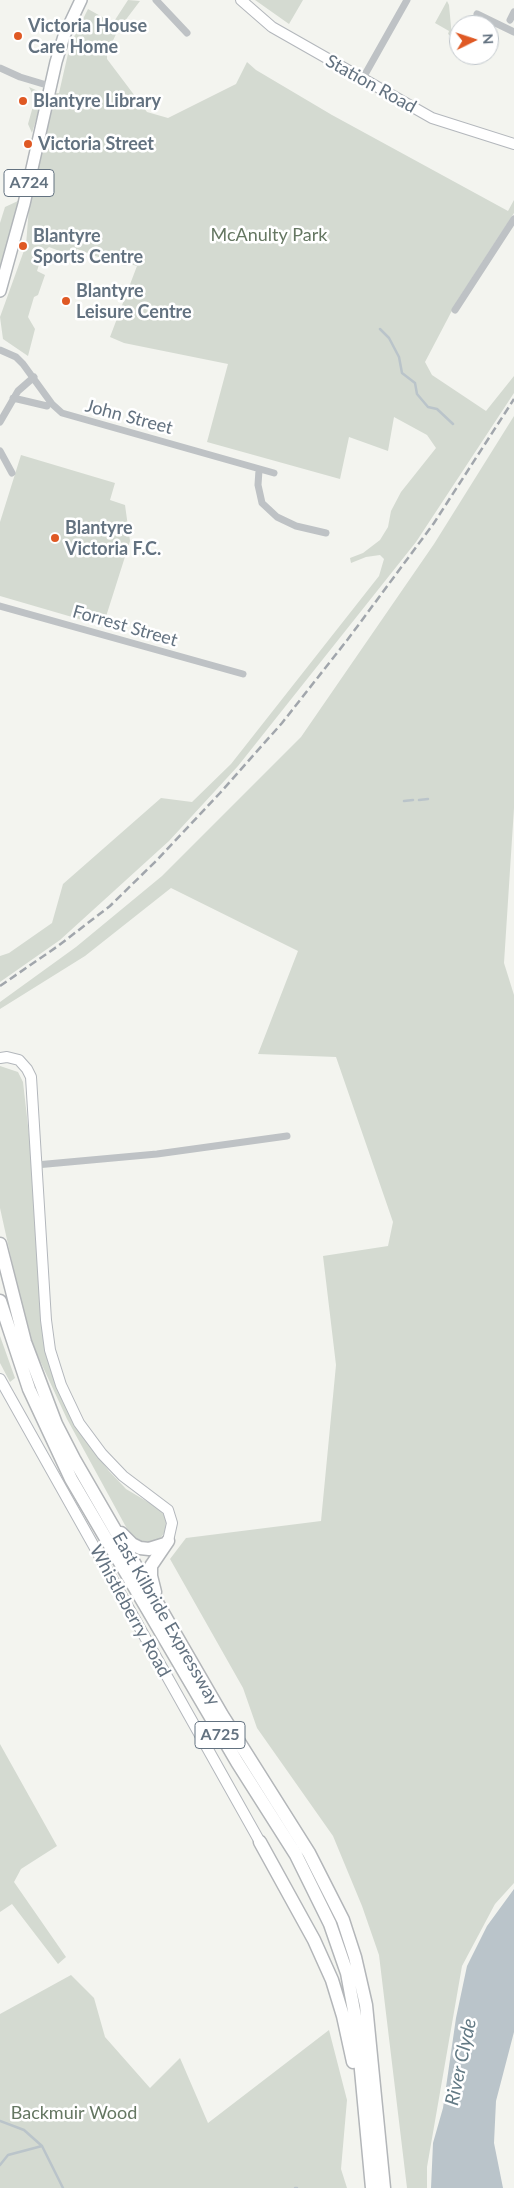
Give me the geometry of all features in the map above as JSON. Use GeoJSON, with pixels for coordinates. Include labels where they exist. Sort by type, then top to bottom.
{"type":"FeatureCollection","features":[{"type":"Feature","properties":{"kind":"highway","name":"East Kilbride Expressway"},"geometry":{"type":"LineString","coordinates":[[0,1244],[19,1322],[46,1398],[74,1460],[231,1730],[309,1853],[343,1920],[355,1957],[366,2006],[384,2188]]}},
{"type":"Feature","properties":{"kind":"highway","name":"East Kilbride Expressway"},"geometry":{"type":"LineString","coordinates":[[0,1301],[29,1389],[71,1478],[156,1627],[237,1762],[296,1855],[321,1901],[343,1958],[353,2001],[372,2188]]}},
{"type":"Feature","properties":{"kind":"highway"},"geometry":{"type":"LineString","coordinates":[[112,1525],[132,1544],[140,1548],[149,1549],[166,1542]]}},
{"type":"Feature","properties":{"kind":"highway"},"geometry":{"type":"LineString","coordinates":[[156,1602],[151,1566],[166,1542]]}},
{"type":"Feature","properties":{"kind":"highway"},"geometry":{"type":"LineString","coordinates":[[260,1842],[314,1940],[332,1980],[348,2035],[366,2131]]}},
{"type":"Feature","properties":{"kind":"main road","name":"A724"},"geometry":{"type":"LineString","coordinates":[[0,291],[24,204],[50,86],[62,42],[81,0]]}},
{"type":"Feature","properties":{"kind":"street"},"geometry":{"type":"LineString","coordinates":[[156,0],[187,33]]}},
{"type":"Feature","properties":{"kind":"street","name":"Station Road"},"geometry":{"type":"LineString","coordinates":[[241,0],[272,27],[432,118],[514,144]]}},
{"type":"Feature","properties":{"kind":"street"},"geometry":{"type":"LineString","coordinates":[[363,78],[407,0]]}},
{"type":"Feature","properties":{"kind":"street"},"geometry":{"type":"LineString","coordinates":[[510,20],[514,12]]}},
{"type":"Feature","properties":{"kind":"street"},"geometry":{"type":"LineString","coordinates":[[476,14],[514,32]]}},
{"type":"Feature","properties":{"kind":"street"},"geometry":{"type":"LineString","coordinates":[[0,68],[20,78],[50,86]]}},
{"type":"Feature","properties":{"kind":"street"},"geometry":{"type":"LineString","coordinates":[[456,310],[514,219]]}},
{"type":"Feature","properties":{"kind":"street","name":"John Street"},"geometry":{"type":"LineString","coordinates":[[0,350],[16,357],[34,377],[52,404],[62,413],[274,473]]}},
{"type":"Feature","properties":{"kind":"street"},"geometry":{"type":"LineString","coordinates":[[0,422],[13,398],[34,377]]}},
{"type":"Feature","properties":{"kind":"street"},"geometry":{"type":"LineString","coordinates":[[13,398],[47,406]]}},
{"type":"Feature","properties":{"kind":"street"},"geometry":{"type":"LineString","coordinates":[[0,451],[12,473]]}},
{"type":"Feature","properties":{"kind":"street"},"geometry":{"type":"LineString","coordinates":[[259,470],[258,485],[262,503],[277,517],[296,526],[326,533]]}},
{"type":"Feature","properties":{"kind":"street","name":"Forrest Street"},"geometry":{"type":"LineString","coordinates":[[0,606],[243,674]]}},
{"type":"Feature","properties":{"kind":"street"},"geometry":{"type":"LineString","coordinates":[[0,1058],[7,1057],[19,1060],[29,1072],[46,1320],[50,1350],[61,1386],[80,1423],[102,1454],[123,1476],[168,1510],[172,1524],[166,1542]]}},
{"type":"Feature","properties":{"kind":"street"},"geometry":{"type":"LineString","coordinates":[[36,1165],[157,1154],[287,1136]]}},
{"type":"Feature","properties":{"kind":"street","name":"Whistleberry Road"},"geometry":{"type":"LineString","coordinates":[[0,1379],[260,1842]]}},
{"type":"Feature","properties":{"kind":"green space","name":"McAnulty Park"},"geometry":{"type":"Polygon","coordinates":[[[128,0],[140,1],[118,30],[107,53],[107,59],[147,112],[168,118],[236,84],[247,62],[256,70],[332,115],[508,211],[514,200],[514,213],[457,301],[425,362],[432,375],[486,411],[514,376],[514,393],[416,542],[238,766],[169,841],[60,940],[0,982],[0,956],[9,953],[52,923],[63,884],[161,798],[192,802],[231,764],[379,576],[384,559],[380,555],[366,557],[351,563],[350,558],[363,553],[380,540],[388,527],[391,511],[401,492],[436,448],[427,435],[394,417],[388,451],[349,437],[340,479],[207,442],[228,364],[124,343],[110,337],[137,266],[130,264],[125,266],[114,263],[114,260],[111,259],[111,262],[77,249],[75,257],[49,247],[43,252],[37,271],[45,275],[38,295],[34,297],[28,317],[35,329],[28,356],[3,339],[0,317],[26,245],[29,207],[54,93],[59,93],[70,45],[88,9],[113,23],[128,0]]]}},
{"type":"Feature","properties":{"kind":"green space"},"geometry":{"type":"Polygon","coordinates":[[[255,0],[303,0],[289,24],[255,0]]]}},
{"type":"Feature","properties":{"kind":"green space"},"geometry":{"type":"Polygon","coordinates":[[[447,1],[450,15],[449,31],[435,23],[447,1]]]}},
{"type":"Feature","properties":{"kind":"green space"},"geometry":{"type":"Polygon","coordinates":[[[29,87],[38,91],[42,100],[32,133],[28,124],[35,99],[29,87]]]}},
{"type":"Feature","properties":{"kind":"green space"},"geometry":{"type":"Polygon","coordinates":[[[20,201],[0,270],[0,223],[5,207],[20,201]]]}},
{"type":"Feature","properties":{"kind":"green space"},"geometry":{"type":"Polygon","coordinates":[[[514,416],[514,808],[504,963],[514,995],[514,1883],[495,1904],[462,1966],[427,2167],[427,2188],[407,2188],[379,1955],[362,1906],[333,1836],[257,1728],[243,1688],[170,1559],[186,1538],[321,1521],[336,1365],[323,1256],[388,1246],[393,1222],[336,1057],[258,1054],[298,951],[171,888],[85,956],[0,1009],[0,1002],[76,947],[162,876],[301,737],[434,544],[514,416]]]}},
{"type":"Feature","properties":{"kind":"green space"},"geometry":{"type":"Polygon","coordinates":[[[21,455],[115,483],[110,500],[125,505],[130,541],[103,626],[0,596],[0,522],[21,455]]]}},
{"type":"Feature","properties":{"kind":"green space"},"geometry":{"type":"Polygon","coordinates":[[[0,1066],[18,1072],[23,1082],[33,1170],[41,1307],[58,1390],[81,1434],[109,1471],[126,1489],[158,1508],[164,1515],[166,1522],[165,1532],[159,1540],[145,1544],[132,1538],[67,1419],[36,1352],[25,1321],[0,1208],[0,1066]]]}},
{"type":"Feature","properties":{"kind":"green space"},"geometry":{"type":"Polygon","coordinates":[[[0,1336],[15,1378],[10,1382],[0,1363],[0,1336]]]}},
{"type":"Feature","properties":{"kind":"green space"},"geometry":{"type":"Polygon","coordinates":[[[0,1744],[57,1846],[21,1869],[14,1882],[66,1957],[58,1964],[12,1904],[0,1912],[0,1744]]]}},
{"type":"Feature","properties":{"kind":"green space","name":"Backmuir Wood"},"geometry":{"type":"Polygon","coordinates":[[[71,1975],[94,1998],[105,2037],[150,2088],[180,2058],[208,2123],[329,2030],[347,2100],[341,2169],[347,2188],[0,2188],[0,2014],[71,1975]]]}},
{"type":"Feature","properties":{"kind":"water","name":"River Clyde"},"geometry":{"type":"Polygon","coordinates":[[[514,1889],[514,2032],[496,2101],[494,2143],[503,2188],[431,2188],[433,2143],[443,2108],[456,2018],[467,1966],[487,1926],[514,1889]]]}},
{"type":"Feature","properties":{"kind":"waterway"},"geometry":{"type":"LineString","coordinates":[[380,329],[389,338],[399,357],[402,373],[415,383],[417,394],[428,407],[437,409],[453,424]]}},
{"type":"Feature","properties":{"kind":"waterway"},"geometry":{"type":"LineString","coordinates":[[419,800],[428,799]]}},
{"type":"Feature","properties":{"kind":"waterway"},"geometry":{"type":"LineString","coordinates":[[404,801],[413,800]]}},
{"type":"Feature","properties":{"kind":"waterway"},"geometry":{"type":"LineString","coordinates":[[0,2121],[24,2130],[42,2146],[63,2188]]}},
{"type":"Feature","properties":{"kind":"waterway"},"geometry":{"type":"LineString","coordinates":[[0,2165],[8,2155],[42,2146]]}},
{"type":"Feature","properties":{"kind":"railway"},"geometry":{"type":"LineString","coordinates":[[0,986],[58,946],[110,906],[157,860],[220,793],[282,723],[348,639],[434,523],[514,399]]}},
{"type":"Feature","properties":{"kind":"place","name":"Victoria House Care Home"},"geometry":{"type":"Point","coordinates":[18,36]}},
{"type":"Feature","properties":{"kind":"place","name":"Blantyre Library"},"geometry":{"type":"Point","coordinates":[23,101]}},
{"type":"Feature","properties":{"kind":"place","name":"Victoria Street"},"geometry":{"type":"Point","coordinates":[28,144]}},
{"type":"Feature","properties":{"kind":"place","name":"Blantyre Sports Centre"},"geometry":{"type":"Point","coordinates":[23,246]}},
{"type":"Feature","properties":{"kind":"place","name":"Blantyre Leisure Centre"},"geometry":{"type":"Point","coordinates":[66,301]}},
{"type":"Feature","properties":{"kind":"place","name":"Blantyre Victoria F.C."},"geometry":{"type":"Point","coordinates":[55,538]}}]}
